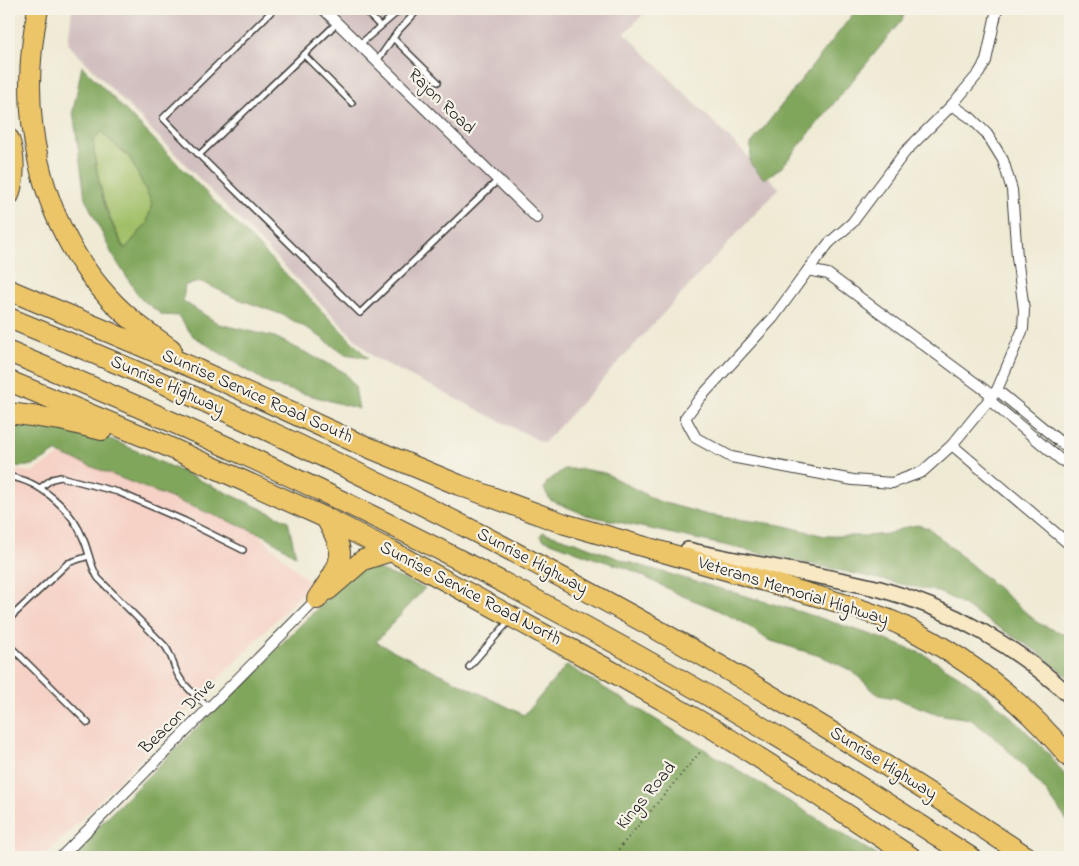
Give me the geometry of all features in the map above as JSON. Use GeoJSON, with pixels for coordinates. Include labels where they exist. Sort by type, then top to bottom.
{"type":"FeatureCollection","features":[{"type":"Feature","properties":{"kind":"highway"},"geometry":{"type":"LineString","coordinates":[[38,9],[30,55],[30,107],[37,156],[43,183],[51,204],[81,262],[109,298],[140,326],[196,369]]}},
{"type":"Feature","properties":{"kind":"highway"},"geometry":{"type":"LineString","coordinates":[[9,139],[14,169],[9,195]]}},
{"type":"Feature","properties":{"kind":"highway","name":"Sunrise Service Road South"},"geometry":{"type":"LineString","coordinates":[[9,290],[196,369],[404,463],[507,502]]}},
{"type":"Feature","properties":{"kind":"highway","name":"Sunrise Highway"},"geometry":{"type":"LineString","coordinates":[[9,318],[143,374],[280,436],[416,502],[550,571],[684,645],[813,720],[1027,857]]}},
{"type":"Feature","properties":{"kind":"highway","name":"Sunrise Highway"},"geometry":{"type":"LineString","coordinates":[[9,352],[246,455],[348,503],[485,572],[619,644],[734,710],[872,794],[970,857]]}},
{"type":"Feature","properties":{"kind":"highway","name":"Sunrise Service Road North"},"geometry":{"type":"LineString","coordinates":[[9,381],[109,421],[262,489],[326,518],[391,551],[712,728],[910,856]]}},
{"type":"Feature","properties":{"kind":"highway"},"geometry":{"type":"LineString","coordinates":[[9,413],[62,420],[98,428],[206,472],[262,489]]}},
{"type":"Feature","properties":{"kind":"highway","name":"Veterans Memorial Highway"},"geometry":{"type":"LineString","coordinates":[[507,502],[565,524],[864,610],[899,624],[966,662],[997,685],[1027,710],[1070,758]]}},
{"type":"Feature","properties":{"kind":"highway"},"geometry":{"type":"LineString","coordinates":[[317,599],[340,558],[338,546],[326,518]]}},
{"type":"Feature","properties":{"kind":"highway"},"geometry":{"type":"LineString","coordinates":[[317,599],[363,560],[391,551]]}},
{"type":"Feature","properties":{"kind":"main road"},"geometry":{"type":"LineString","coordinates":[[507,502],[708,554],[856,584],[904,597],[951,616],[1001,643],[1070,696]]}},
{"type":"Feature","properties":{"kind":"street","name":"Rajon Road"},"geometry":{"type":"LineString","coordinates":[[323,9],[537,218]]}},
{"type":"Feature","properties":{"kind":"street"},"geometry":{"type":"LineString","coordinates":[[952,105],[971,118],[987,134],[1003,160],[1012,190],[1024,310],[1023,329],[993,395],[952,445],[922,472],[892,484],[853,480],[731,457],[696,438],[685,418],[700,398],[773,318],[829,243],[852,223],[905,152],[952,105],[979,73],[986,61],[997,9]]}},
{"type":"Feature","properties":{"kind":"street"},"geometry":{"type":"LineString","coordinates":[[808,270],[828,274],[1070,450]]}},
{"type":"Feature","properties":{"kind":"street"},"geometry":{"type":"LineString","coordinates":[[993,395],[1061,460],[1070,465]]}},
{"type":"Feature","properties":{"kind":"street"},"geometry":{"type":"LineString","coordinates":[[952,445],[1070,545]]}},
{"type":"Feature","properties":{"kind":"street","name":"Beacon Drive"},"geometry":{"type":"LineString","coordinates":[[61,857],[317,599]]}},
{"type":"Feature","properties":{"kind":"lane"},"geometry":{"type":"LineString","coordinates":[[274,9],[163,118],[360,313],[498,180]]}},
{"type":"Feature","properties":{"kind":"lane"},"geometry":{"type":"LineString","coordinates":[[363,9],[380,26]]}},
{"type":"Feature","properties":{"kind":"lane"},"geometry":{"type":"LineString","coordinates":[[359,45],[401,9]]}},
{"type":"Feature","properties":{"kind":"lane"},"geometry":{"type":"LineString","coordinates":[[377,62],[402,26],[419,9]]}},
{"type":"Feature","properties":{"kind":"lane"},"geometry":{"type":"LineString","coordinates":[[199,155],[337,23]]}},
{"type":"Feature","properties":{"kind":"lane"},"geometry":{"type":"LineString","coordinates":[[393,38],[438,82]]}},
{"type":"Feature","properties":{"kind":"lane"},"geometry":{"type":"LineString","coordinates":[[304,55],[352,103]]}},
{"type":"Feature","properties":{"kind":"lane"},"geometry":{"type":"LineString","coordinates":[[9,477],[24,480],[40,488],[73,520],[84,540],[93,570],[98,578],[165,646],[171,654],[175,668],[182,681],[209,708]]}},
{"type":"Feature","properties":{"kind":"lane"},"geometry":{"type":"LineString","coordinates":[[40,488],[52,479],[61,477],[118,492],[186,521],[243,550]]}},
{"type":"Feature","properties":{"kind":"lane"},"geometry":{"type":"LineString","coordinates":[[9,619],[68,563],[89,556]]}},
{"type":"Feature","properties":{"kind":"lane"},"geometry":{"type":"LineString","coordinates":[[469,667],[512,617]]}},
{"type":"Feature","properties":{"kind":"lane"},"geometry":{"type":"LineString","coordinates":[[9,645],[88,723]]}},
{"type":"Feature","properties":{"kind":"path","name":"Kings Road"},"geometry":{"type":"LineString","coordinates":[[612,857],[701,751]]}},
{"type":"Feature","properties":{"kind":"shaded area"},"geometry":{"type":"Polygon","coordinates":[[[72,9],[648,9],[625,33],[779,188],[544,443],[373,357],[68,44],[72,9]]]}},
{"type":"Feature","properties":{"kind":"shaded area"},"geometry":{"type":"Polygon","coordinates":[[[62,454],[168,491],[256,532],[311,584],[44,857],[9,857],[9,469],[32,472],[62,454]]]}},
{"type":"Feature","properties":{"kind":"green space"},"geometry":{"type":"Polygon","coordinates":[[[857,9],[906,9],[902,20],[781,168],[764,179],[750,163],[751,144],[857,9]]]}},
{"type":"Feature","properties":{"kind":"green space"},"geometry":{"type":"Polygon","coordinates":[[[82,66],[368,358],[344,354],[312,331],[283,315],[233,297],[202,282],[185,285],[183,301],[219,324],[275,337],[344,372],[355,387],[359,409],[269,384],[193,336],[178,316],[162,315],[140,298],[112,254],[85,198],[73,111],[82,66]],[[101,132],[93,141],[97,170],[107,211],[125,249],[147,223],[152,203],[130,158],[101,132]]]}},
{"type":"Feature","properties":{"kind":"green space"},"geometry":{"type":"Polygon","coordinates":[[[101,132],[130,158],[152,203],[147,223],[125,249],[107,209],[97,171],[93,141],[101,132]]]}},
{"type":"Feature","properties":{"kind":"green space"},"geometry":{"type":"Polygon","coordinates":[[[9,424],[42,424],[113,440],[288,521],[296,556],[266,536],[55,452],[34,465],[9,466],[9,424]]]}},
{"type":"Feature","properties":{"kind":"green space"},"geometry":{"type":"Polygon","coordinates":[[[564,469],[582,469],[605,473],[658,501],[708,515],[781,525],[825,536],[887,534],[917,525],[929,528],[1038,623],[1070,637],[1070,679],[1035,650],[953,599],[938,592],[586,515],[550,500],[544,489],[547,482],[564,469]]]}},
{"type":"Feature","properties":{"kind":"green space"},"geometry":{"type":"Polygon","coordinates":[[[543,532],[628,562],[811,615],[923,654],[958,675],[990,698],[1049,754],[1070,782],[1070,825],[1047,793],[1023,765],[995,738],[970,719],[937,714],[895,698],[878,695],[852,671],[823,657],[768,640],[742,622],[680,595],[627,568],[593,558],[543,539],[540,535],[543,532]]]}},
{"type":"Feature","properties":{"kind":"green space"},"geometry":{"type":"Polygon","coordinates":[[[363,563],[425,588],[376,642],[524,715],[567,665],[880,857],[67,857],[363,563]]]}}]}
